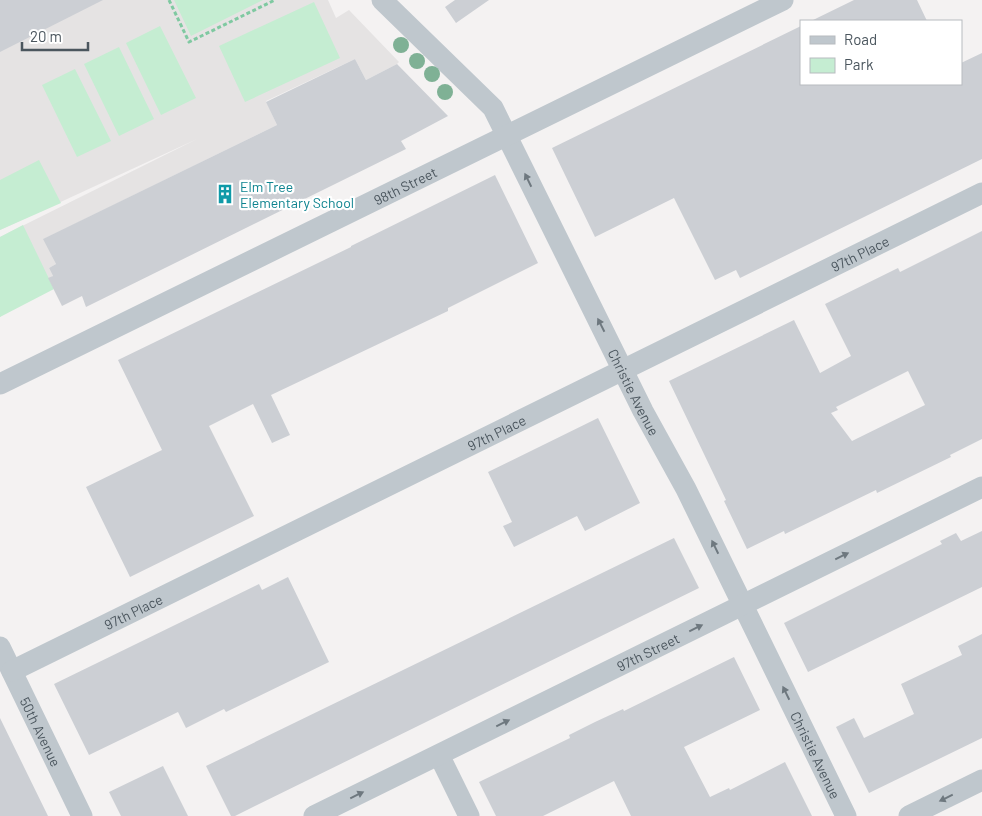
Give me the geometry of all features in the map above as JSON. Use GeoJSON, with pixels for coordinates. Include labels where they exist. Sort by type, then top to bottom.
{"type":"FeatureCollection","features":[{"type":"Feature","properties":{"kind":"street","name":"Christie Avenue"},"geometry":{"type":"LineString","coordinates":[[382,0],[493,108],[642,411],[686,490],[846,816]]}},
{"type":"Feature","properties":{"kind":"street","name":"98th Street"},"geometry":{"type":"LineString","coordinates":[[0,384],[783,0]]}},
{"type":"Feature","properties":{"kind":"street","name":"97th Place"},"geometry":{"type":"LineString","coordinates":[[12,671],[982,193]]}},
{"type":"Feature","properties":{"kind":"street","name":"97th Street"},"geometry":{"type":"LineString","coordinates":[[314,816],[982,487]]}},
{"type":"Feature","properties":{"kind":"street","name":"50th Avenue"},"geometry":{"type":"LineString","coordinates":[[0,647],[82,816]]}},
{"type":"Feature","properties":{"kind":"street"},"geometry":{"type":"LineString","coordinates":[[439,755],[469,816]]}},
{"type":"Feature","properties":{"kind":"street"},"geometry":{"type":"LineString","coordinates":[[909,816],[982,780]]}},
{"type":"Feature","properties":{"kind":"path"},"geometry":{"type":"LineString","coordinates":[[169,0],[189,42],[275,0]]}},
{"type":"Feature","properties":{"kind":"shaded area"},"geometry":{"type":"Polygon","coordinates":[[[0,0],[328,0],[336,18],[349,10],[399,62],[366,80],[355,59],[266,101],[277,125],[44,239],[56,264],[49,268],[53,276],[0,317],[0,237],[197,139],[0,230],[0,0]]]}},
{"type":"Feature","properties":{"kind":"green space"},"geometry":{"type":"Polygon","coordinates":[[[174,0],[263,0],[191,36],[174,0]]]}},
{"type":"Feature","properties":{"kind":"green space"},"geometry":{"type":"Polygon","coordinates":[[[314,2],[340,58],[245,102],[219,46],[314,2]]]}},
{"type":"Feature","properties":{"kind":"green space"},"geometry":{"type":"Polygon","coordinates":[[[160,26],[196,98],[161,115],[126,43],[160,26]]]}},
{"type":"Feature","properties":{"kind":"green space"},"geometry":{"type":"Polygon","coordinates":[[[119,47],[154,119],[119,136],[84,64],[119,47]]]}},
{"type":"Feature","properties":{"kind":"green space"},"geometry":{"type":"Polygon","coordinates":[[[75,69],[111,141],[77,157],[42,85],[75,69]]]}},
{"type":"Feature","properties":{"kind":"green space"},"geometry":{"type":"Polygon","coordinates":[[[39,160],[61,203],[0,230],[0,180],[39,160]]]}},
{"type":"Feature","properties":{"kind":"green space"},"geometry":{"type":"Polygon","coordinates":[[[23,225],[54,289],[0,317],[0,237],[23,225]]]}},
{"type":"Feature","properties":{"kind":"building"},"geometry":{"type":"Polygon","coordinates":[[[0,0],[103,0],[0,52],[0,0]]]}},
{"type":"Feature","properties":{"kind":"building"},"geometry":{"type":"Polygon","coordinates":[[[455,0],[489,0],[456,23],[445,7],[455,0]]]}},
{"type":"Feature","properties":{"kind":"building"},"geometry":{"type":"Polygon","coordinates":[[[854,0],[917,0],[927,20],[813,20],[854,0]]]}},
{"type":"Feature","properties":{"kind":"building"},"geometry":{"type":"Polygon","coordinates":[[[800,26],[800,85],[962,85],[962,63],[982,53],[982,159],[740,278],[736,270],[715,280],[674,198],[595,237],[552,148],[800,26]]]}},
{"type":"Feature","properties":{"kind":"building","name":"Elm Tree Elementary School"},"geometry":{"type":"Polygon","coordinates":[[[355,59],[366,80],[397,64],[448,116],[401,141],[406,149],[86,307],[82,296],[62,306],[48,278],[53,276],[49,268],[56,264],[43,239],[277,125],[266,102],[355,59]]]}},
{"type":"Feature","properties":{"kind":"building"},"geometry":{"type":"Polygon","coordinates":[[[495,175],[538,263],[448,308],[448,311],[271,395],[290,435],[272,443],[253,404],[209,426],[254,516],[130,577],[86,487],[162,450],[118,360],[495,175]]]}},
{"type":"Feature","properties":{"kind":"building"},"geometry":{"type":"Polygon","coordinates":[[[982,231],[982,439],[950,455],[951,457],[877,493],[876,490],[785,534],[784,531],[747,549],[724,501],[726,500],[669,381],[794,320],[820,373],[851,356],[825,304],[898,268],[900,272],[982,231]],[[908,371],[836,407],[838,410],[831,413],[852,441],[925,405],[908,371]]]}},
{"type":"Feature","properties":{"kind":"building"},"geometry":{"type":"Polygon","coordinates":[[[598,418],[640,503],[585,531],[577,516],[514,547],[503,526],[512,522],[488,472],[598,418]]]}},
{"type":"Feature","properties":{"kind":"building"},"geometry":{"type":"Polygon","coordinates":[[[982,531],[982,587],[808,672],[784,623],[942,544],[940,541],[956,533],[961,541],[982,531]]]}},
{"type":"Feature","properties":{"kind":"building"},"geometry":{"type":"Polygon","coordinates":[[[674,538],[699,588],[235,816],[231,816],[206,766],[674,538]]]}},
{"type":"Feature","properties":{"kind":"building"},"geometry":{"type":"Polygon","coordinates":[[[288,577],[329,662],[226,712],[224,709],[186,728],[178,712],[89,755],[54,684],[259,584],[262,590],[288,577]]]}},
{"type":"Feature","properties":{"kind":"building"},"geometry":{"type":"Polygon","coordinates":[[[982,634],[982,738],[869,793],[836,727],[854,718],[864,738],[914,714],[901,684],[962,655],[958,646],[982,634]]]}},
{"type":"Feature","properties":{"kind":"building"},"geometry":{"type":"Polygon","coordinates":[[[734,657],[760,710],[684,747],[710,797],[729,788],[730,790],[785,762],[812,816],[631,816],[614,781],[543,816],[496,816],[479,782],[570,738],[569,735],[595,722],[623,709],[624,711],[734,657]]]}},
{"type":"Feature","properties":{"kind":"building"},"geometry":{"type":"Polygon","coordinates":[[[0,718],[48,816],[0,816],[0,718]]]}},
{"type":"Feature","properties":{"kind":"building"},"geometry":{"type":"Polygon","coordinates":[[[163,766],[188,816],[121,816],[109,792],[163,766]]]}},
{"type":"Feature","properties":{"kind":"place","name":"Elm Tree Elementary School"},"geometry":{"type":"Point","coordinates":[225,194]}}]}
